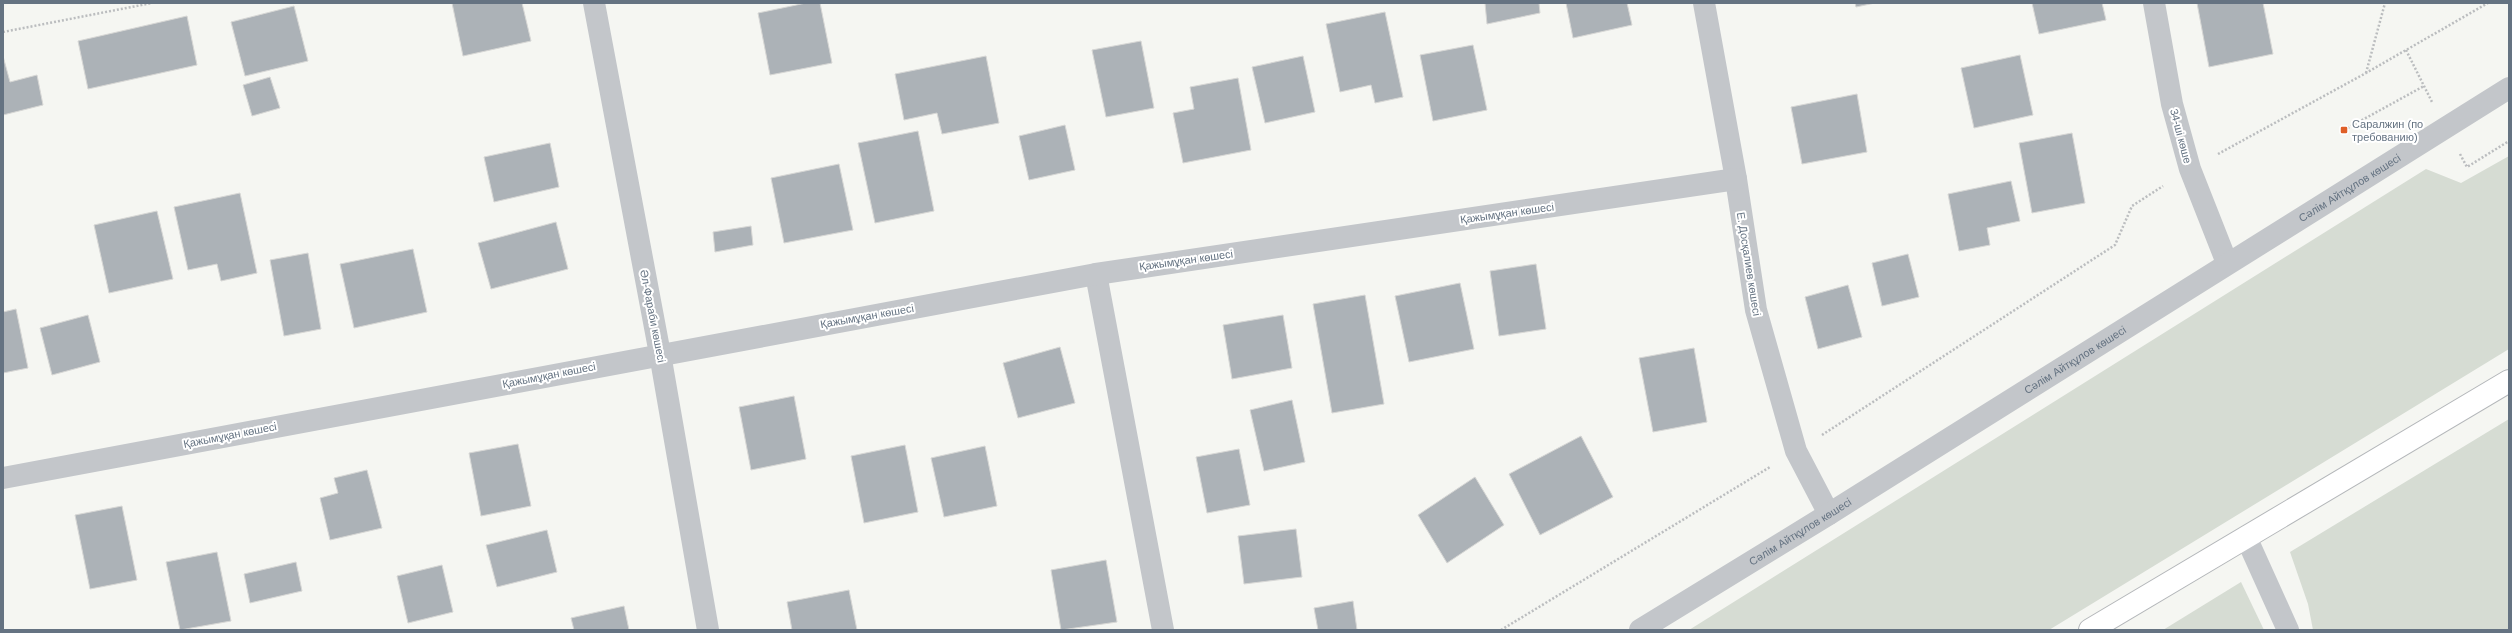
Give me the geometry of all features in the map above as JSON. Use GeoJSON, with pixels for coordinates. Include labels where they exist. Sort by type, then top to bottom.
{"type":"FeatureCollection","features":[{"type":"Feature","properties":{"kind":"highway"},"geometry":{"type":"LineString","coordinates":[[2090,630],[2509,381]]}},
{"type":"Feature","properties":{"kind":"street","name":"Әл-Фараби көшесі"},"geometry":{"type":"LineString","coordinates":[[594,3],[660,354],[708,630]]}},
{"type":"Feature","properties":{"kind":"street","name":"Е. Досқалиев көшесі"},"geometry":{"type":"LineString","coordinates":[[1704,3],[1736,179],[1756,310],[1796,452],[1829,514]]}},
{"type":"Feature","properties":{"kind":"street","name":"34-ші көше"},"geometry":{"type":"LineString","coordinates":[[2154,3],[2172,104],[2190,169],[2228,263]]}},
{"type":"Feature","properties":{"kind":"street","name":"Сәлім Айтқұлов көшесі"},"geometry":{"type":"LineString","coordinates":[[1640,630],[1829,514],[2509,88]]}},
{"type":"Feature","properties":{"kind":"street","name":"Қажымұқан көшесі"},"geometry":{"type":"LineString","coordinates":[[3,478],[660,354],[1096,274],[1736,179]]}},
{"type":"Feature","properties":{"kind":"street"},"geometry":{"type":"LineString","coordinates":[[1096,274],[1162,630]]}},
{"type":"Feature","properties":{"kind":"street"},"geometry":{"type":"LineString","coordinates":[[2246,537],[2288,630]]}},
{"type":"Feature","properties":{"kind":"path"},"geometry":{"type":"LineString","coordinates":[[3,32],[152,3]]}},
{"type":"Feature","properties":{"kind":"path"},"geometry":{"type":"LineString","coordinates":[[2366,73],[2385,3]]}},
{"type":"Feature","properties":{"kind":"path"},"geometry":{"type":"LineString","coordinates":[[1501,630],[1796,452],[2115,244],[2132,206],[2190,169],[2366,73],[2488,3]]}},
{"type":"Feature","properties":{"kind":"path"},"geometry":{"type":"LineString","coordinates":[[2344,130],[2424,86]]}},
{"type":"Feature","properties":{"kind":"shaded area"},"geometry":{"type":"Polygon","coordinates":[[[2509,156],[2509,349],[2049,630],[1689,630],[2426,169],[2461,183],[2509,156]]]}},
{"type":"Feature","properties":{"kind":"shaded area"},"geometry":{"type":"Polygon","coordinates":[[[2509,419],[2509,630],[2313,630],[2308,604],[2290,552],[2509,419]]]}},
{"type":"Feature","properties":{"kind":"shaded area"},"geometry":{"type":"Polygon","coordinates":[[[2241,582],[2264,630],[2163,630],[2241,582]]]}},
{"type":"Feature","properties":{"kind":"building"},"geometry":{"type":"Polygon","coordinates":[[[452,3],[522,3],[531,41],[463,56],[452,3]]]}},
{"type":"Feature","properties":{"kind":"building"},"geometry":{"type":"Polygon","coordinates":[[[806,3],[820,3],[832,63],[770,75],[758,13],[806,3]]]}},
{"type":"Feature","properties":{"kind":"building"},"geometry":{"type":"Polygon","coordinates":[[[1485,3],[1539,3],[1540,13],[1487,24],[1485,3]]]}},
{"type":"Feature","properties":{"kind":"building"},"geometry":{"type":"Polygon","coordinates":[[[1566,3],[1627,3],[1632,25],[1573,38],[1566,3]]]}},
{"type":"Feature","properties":{"kind":"building"},"geometry":{"type":"Polygon","coordinates":[[[1855,3],[1875,3],[1856,7],[1855,3]]]}},
{"type":"Feature","properties":{"kind":"building"},"geometry":{"type":"Polygon","coordinates":[[[2032,3],[2102,3],[2106,20],[2039,34],[2032,3]]]}},
{"type":"Feature","properties":{"kind":"building"},"geometry":{"type":"Polygon","coordinates":[[[2197,3],[2263,3],[2273,54],[2209,67],[2197,3]]]}},
{"type":"Feature","properties":{"kind":"building"},"geometry":{"type":"Polygon","coordinates":[[[294,6],[308,61],[245,76],[231,22],[294,6]]]}},
{"type":"Feature","properties":{"kind":"building"},"geometry":{"type":"Polygon","coordinates":[[[1385,12],[1403,97],[1375,103],[1371,85],[1340,92],[1326,24],[1385,12]]]}},
{"type":"Feature","properties":{"kind":"building"},"geometry":{"type":"Polygon","coordinates":[[[187,16],[197,65],[88,89],[78,41],[187,16]]]}},
{"type":"Feature","properties":{"kind":"building"},"geometry":{"type":"Polygon","coordinates":[[[1141,41],[1154,108],[1106,117],[1092,50],[1141,41]]]}},
{"type":"Feature","properties":{"kind":"building"},"geometry":{"type":"Polygon","coordinates":[[[1473,45],[1487,110],[1433,121],[1420,55],[1473,45]]]}},
{"type":"Feature","properties":{"kind":"building"},"geometry":{"type":"Polygon","coordinates":[[[2020,55],[2033,115],[1974,128],[1961,68],[2020,55]]]}},
{"type":"Feature","properties":{"kind":"building"},"geometry":{"type":"Polygon","coordinates":[[[3,56],[10,82],[37,75],[43,105],[3,115],[3,56]]]}},
{"type":"Feature","properties":{"kind":"building"},"geometry":{"type":"Polygon","coordinates":[[[986,56],[999,123],[942,134],[937,113],[904,120],[895,74],[986,56]]]}},
{"type":"Feature","properties":{"kind":"building"},"geometry":{"type":"Polygon","coordinates":[[[1303,56],[1315,112],[1265,123],[1252,67],[1303,56]]]}},
{"type":"Feature","properties":{"kind":"building"},"geometry":{"type":"Polygon","coordinates":[[[270,77],[280,108],[252,116],[243,85],[270,77]]]}},
{"type":"Feature","properties":{"kind":"building"},"geometry":{"type":"Polygon","coordinates":[[[1238,78],[1251,150],[1183,163],[1173,113],[1194,109],[1190,87],[1238,78]]]}},
{"type":"Feature","properties":{"kind":"building"},"geometry":{"type":"Polygon","coordinates":[[[1857,94],[1867,152],[1802,164],[1791,107],[1857,94]]]}},
{"type":"Feature","properties":{"kind":"building"},"geometry":{"type":"Polygon","coordinates":[[[1065,125],[1075,170],[1029,180],[1019,136],[1065,125]]]}},
{"type":"Feature","properties":{"kind":"building"},"geometry":{"type":"Polygon","coordinates":[[[918,131],[934,211],[875,223],[858,143],[918,131]]]}},
{"type":"Feature","properties":{"kind":"building"},"geometry":{"type":"Polygon","coordinates":[[[2072,133],[2085,203],[2032,213],[2019,143],[2072,133]]]}},
{"type":"Feature","properties":{"kind":"building"},"geometry":{"type":"Polygon","coordinates":[[[550,143],[559,187],[494,202],[484,157],[550,143]]]}},
{"type":"Feature","properties":{"kind":"building"},"geometry":{"type":"Polygon","coordinates":[[[839,164],[853,230],[784,243],[771,178],[839,164]]]}},
{"type":"Feature","properties":{"kind":"building"},"geometry":{"type":"Polygon","coordinates":[[[2011,181],[2020,221],[1987,228],[1990,245],[1959,251],[1948,194],[2011,181]]]}},
{"type":"Feature","properties":{"kind":"building"},"geometry":{"type":"Polygon","coordinates":[[[240,193],[257,273],[221,281],[217,264],[188,270],[174,207],[240,193]]]}},
{"type":"Feature","properties":{"kind":"building"},"geometry":{"type":"Polygon","coordinates":[[[157,211],[173,279],[109,293],[94,225],[157,211]]]}},
{"type":"Feature","properties":{"kind":"building"},"geometry":{"type":"Polygon","coordinates":[[[556,222],[568,269],[491,289],[478,243],[556,222]]]}},
{"type":"Feature","properties":{"kind":"building"},"geometry":{"type":"Polygon","coordinates":[[[751,226],[753,245],[715,252],[713,232],[751,226]]]}},
{"type":"Feature","properties":{"kind":"building"},"geometry":{"type":"Polygon","coordinates":[[[413,249],[427,312],[354,328],[340,264],[413,249]]]}},
{"type":"Feature","properties":{"kind":"building"},"geometry":{"type":"Polygon","coordinates":[[[308,253],[321,329],[284,336],[270,260],[308,253]]]}},
{"type":"Feature","properties":{"kind":"building"},"geometry":{"type":"Polygon","coordinates":[[[1908,254],[1919,297],[1882,306],[1872,263],[1908,254]]]}},
{"type":"Feature","properties":{"kind":"building"},"geometry":{"type":"Polygon","coordinates":[[[1536,264],[1546,329],[1499,336],[1490,271],[1536,264]]]}},
{"type":"Feature","properties":{"kind":"building"},"geometry":{"type":"Polygon","coordinates":[[[1460,283],[1474,349],[1409,362],[1395,296],[1460,283]]]}},
{"type":"Feature","properties":{"kind":"building"},"geometry":{"type":"Polygon","coordinates":[[[1848,285],[1862,337],[1818,349],[1805,297],[1848,285]]]}},
{"type":"Feature","properties":{"kind":"building"},"geometry":{"type":"Polygon","coordinates":[[[1365,295],[1384,404],[1332,413],[1313,304],[1365,295]]]}},
{"type":"Feature","properties":{"kind":"building"},"geometry":{"type":"Polygon","coordinates":[[[16,309],[28,368],[3,373],[3,312],[16,309]]]}},
{"type":"Feature","properties":{"kind":"building"},"geometry":{"type":"Polygon","coordinates":[[[88,315],[100,362],[52,375],[40,328],[88,315]]]}},
{"type":"Feature","properties":{"kind":"building"},"geometry":{"type":"Polygon","coordinates":[[[1283,315],[1292,368],[1232,379],[1223,325],[1283,315]]]}},
{"type":"Feature","properties":{"kind":"building"},"geometry":{"type":"Polygon","coordinates":[[[1060,347],[1075,403],[1018,418],[1003,363],[1060,347]]]}},
{"type":"Feature","properties":{"kind":"building"},"geometry":{"type":"Polygon","coordinates":[[[1694,348],[1707,422],[1653,432],[1639,358],[1694,348]]]}},
{"type":"Feature","properties":{"kind":"building"},"geometry":{"type":"Polygon","coordinates":[[[794,396],[806,459],[751,470],[739,407],[794,396]]]}},
{"type":"Feature","properties":{"kind":"building"},"geometry":{"type":"Polygon","coordinates":[[[1292,400],[1305,462],[1264,471],[1250,410],[1292,400]]]}},
{"type":"Feature","properties":{"kind":"building"},"geometry":{"type":"Polygon","coordinates":[[[1581,436],[1613,497],[1540,535],[1509,474],[1581,436]]]}},
{"type":"Feature","properties":{"kind":"building"},"geometry":{"type":"Polygon","coordinates":[[[518,444],[531,506],[481,516],[469,453],[518,444]]]}},
{"type":"Feature","properties":{"kind":"building"},"geometry":{"type":"Polygon","coordinates":[[[905,445],[918,512],[864,523],[851,456],[905,445]]]}},
{"type":"Feature","properties":{"kind":"building"},"geometry":{"type":"Polygon","coordinates":[[[985,446],[997,506],[944,517],[931,458],[985,446]]]}},
{"type":"Feature","properties":{"kind":"building"},"geometry":{"type":"Polygon","coordinates":[[[1239,449],[1250,505],[1207,513],[1196,457],[1239,449]]]}},
{"type":"Feature","properties":{"kind":"building"},"geometry":{"type":"Polygon","coordinates":[[[367,470],[382,528],[330,540],[320,498],[338,493],[334,478],[367,470]]]}},
{"type":"Feature","properties":{"kind":"building"},"geometry":{"type":"Polygon","coordinates":[[[1475,477],[1504,525],[1447,563],[1418,515],[1475,477]]]}},
{"type":"Feature","properties":{"kind":"building"},"geometry":{"type":"Polygon","coordinates":[[[122,506],[137,580],[90,589],[75,515],[122,506]]]}},
{"type":"Feature","properties":{"kind":"building"},"geometry":{"type":"Polygon","coordinates":[[[1296,529],[1302,577],[1244,584],[1238,536],[1296,529]]]}},
{"type":"Feature","properties":{"kind":"building"},"geometry":{"type":"Polygon","coordinates":[[[547,530],[557,572],[497,587],[486,545],[547,530]]]}},
{"type":"Feature","properties":{"kind":"building"},"geometry":{"type":"Polygon","coordinates":[[[217,552],[231,621],[180,630],[166,562],[217,552]]]}},
{"type":"Feature","properties":{"kind":"building"},"geometry":{"type":"Polygon","coordinates":[[[1106,560],[1117,622],[1061,630],[1051,570],[1106,560]]]}},
{"type":"Feature","properties":{"kind":"building"},"geometry":{"type":"Polygon","coordinates":[[[296,562],[302,591],[250,603],[244,574],[296,562]]]}},
{"type":"Feature","properties":{"kind":"building"},"geometry":{"type":"Polygon","coordinates":[[[442,565],[453,612],[408,623],[397,576],[442,565]]]}},
{"type":"Feature","properties":{"kind":"building"},"geometry":{"type":"Polygon","coordinates":[[[849,590],[857,630],[792,630],[787,602],[849,590]]]}},
{"type":"Feature","properties":{"kind":"building"},"geometry":{"type":"Polygon","coordinates":[[[1353,601],[1357,630],[1318,630],[1314,608],[1353,601]]]}},
{"type":"Feature","properties":{"kind":"building"},"geometry":{"type":"Polygon","coordinates":[[[624,606],[629,630],[574,630],[571,618],[624,606]]]}},
{"type":"Feature","properties":{"kind":"place","name":"Саралжин (по требованию)"},"geometry":{"type":"Point","coordinates":[2344,130]}}]}
